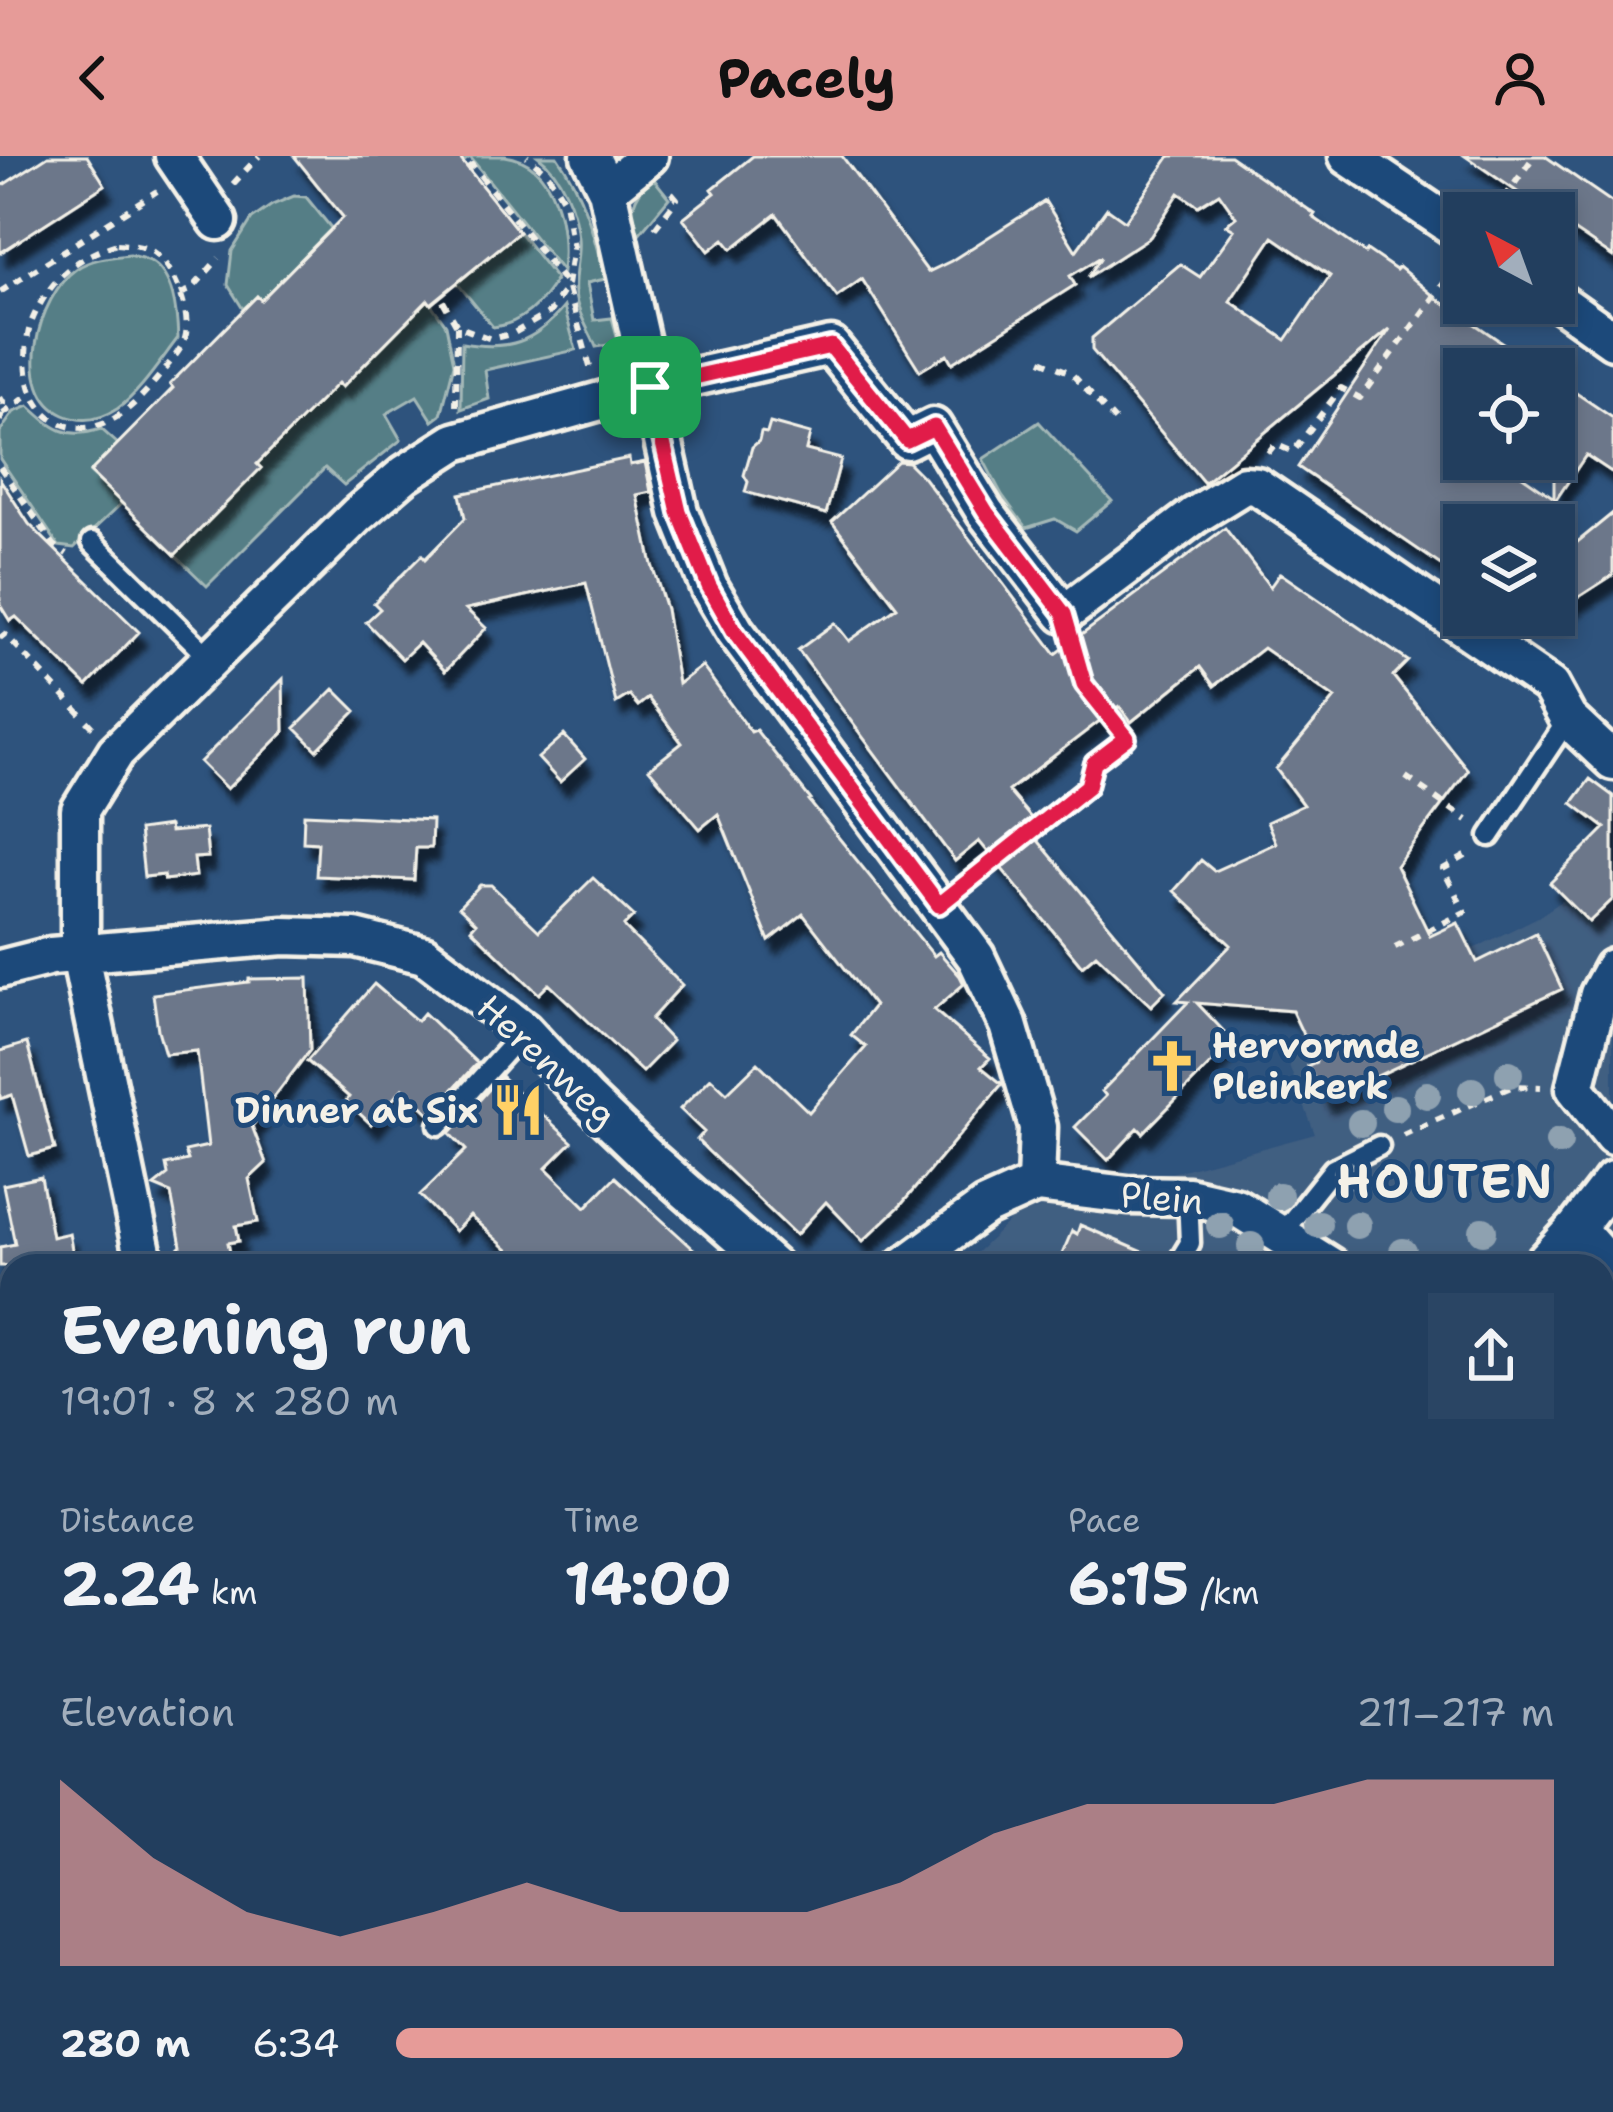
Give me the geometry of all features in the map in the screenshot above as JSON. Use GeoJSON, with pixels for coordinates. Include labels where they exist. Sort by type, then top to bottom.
{"type":"FeatureCollection","features":[{"type":"Feature","properties":{"kind":"street"},"geometry":{"type":"LineString","coordinates":[[590,156],[607,190],[679,512],[709,586],[735,632],[976,956],[1008,1025],[1038,1127],[1036,1184],[985,1207],[920,1254]]}},
{"type":"Feature","properties":{"kind":"street"},"geometry":{"type":"LineString","coordinates":[[607,190],[649,156]]}},
{"type":"Feature","properties":{"kind":"street"},"geometry":{"type":"LineString","coordinates":[[1348,156],[1443,220]]}},
{"type":"Feature","properties":{"kind":"street"},"geometry":{"type":"LineString","coordinates":[[180,164],[222,234]]}},
{"type":"Feature","properties":{"kind":"street"},"geometry":{"type":"LineString","coordinates":[[1575,313],[1613,340]]}},
{"type":"Feature","properties":{"kind":"street"},"geometry":{"type":"LineString","coordinates":[[142,1254],[80,955],[80,810],[116,752],[210,658],[357,514],[405,474],[455,442],[650,387],[831,346],[907,440],[934,427],[986,512],[1064,614],[1194,516],[1244,484],[1257,486],[1550,686],[1568,719],[1613,761]]}},
{"type":"Feature","properties":{"kind":"street","name":"Herenweg"},"geometry":{"type":"LineString","coordinates":[[0,969],[51,956],[284,936],[355,938],[424,955],[524,1030],[603,1114],[759,1254]]}},
{"type":"Feature","properties":{"kind":"street"},"geometry":{"type":"LineString","coordinates":[[1613,968],[1599,994],[1575,1088],[1613,1136]]}},
{"type":"Feature","properties":{"kind":"street"},"geometry":{"type":"LineString","coordinates":[[1552,1254],[1613,1180]]}},
{"type":"Feature","properties":{"kind":"street","name":"Plein"},"geometry":{"type":"LineString","coordinates":[[1036,1184],[1128,1196],[1188,1196],[1236,1207],[1312,1254]]}},
{"type":"Feature","properties":{"kind":"street"},"geometry":{"type":"LineString","coordinates":[[1576,1228],[1599,1254]]}},
{"type":"Feature","properties":{"kind":"lane"},"geometry":{"type":"LineString","coordinates":[[92,542],[210,658]]}},
{"type":"Feature","properties":{"kind":"lane"},"geometry":{"type":"LineString","coordinates":[[1490,836],[1568,719]]}},
{"type":"Feature","properties":{"kind":"lane"},"geometry":{"type":"LineString","coordinates":[[439,1125],[524,1030]]}},
{"type":"Feature","properties":{"kind":"lane"},"geometry":{"type":"LineString","coordinates":[[1281,1234],[1333,1169],[1379,1146]]}},
{"type":"Feature","properties":{"kind":"lane"},"geometry":{"type":"LineString","coordinates":[[1183,1254],[1190,1243],[1188,1196]]}},
{"type":"Feature","properties":{"kind":"path"},"geometry":{"type":"LineString","coordinates":[[457,326],[491,339],[514,333],[550,312],[567,285],[573,247],[565,202],[548,174],[527,156]]}},
{"type":"Feature","properties":{"kind":"path"},"geometry":{"type":"LineString","coordinates":[[1509,192],[1534,156]]}},
{"type":"Feature","properties":{"kind":"path"},"geometry":{"type":"LineString","coordinates":[[0,292],[180,164]]}},
{"type":"Feature","properties":{"kind":"path"},"geometry":{"type":"LineString","coordinates":[[468,168],[472,165],[567,285],[586,348]]}},
{"type":"Feature","properties":{"kind":"path"},"geometry":{"type":"LineString","coordinates":[[180,294],[191,290],[222,234]]}},
{"type":"Feature","properties":{"kind":"path"},"geometry":{"type":"LineString","coordinates":[[117,244],[157,254],[180,294],[186,337],[144,395],[123,413],[87,428],[69,427],[48,417],[32,393],[27,374],[29,328],[61,276],[79,260],[117,244]]}},
{"type":"Feature","properties":{"kind":"path"},"geometry":{"type":"LineString","coordinates":[[1244,484],[1275,444],[1293,452],[1341,388],[1360,398],[1443,284]]}},
{"type":"Feature","properties":{"kind":"path"},"geometry":{"type":"LineString","coordinates":[[443,301],[457,326],[455,442]]}},
{"type":"Feature","properties":{"kind":"path"},"geometry":{"type":"LineString","coordinates":[[1041,360],[1071,373],[1115,421]]}},
{"type":"Feature","properties":{"kind":"path"},"geometry":{"type":"LineString","coordinates":[[1,418],[32,393]]}},
{"type":"Feature","properties":{"kind":"path"},"geometry":{"type":"LineString","coordinates":[[0,398],[4,404],[1,418]]}},
{"type":"Feature","properties":{"kind":"path"},"geometry":{"type":"LineString","coordinates":[[0,467],[54,545],[70,556],[92,542]]}},
{"type":"Feature","properties":{"kind":"path"},"geometry":{"type":"LineString","coordinates":[[939,905],[1088,786],[1094,763],[1127,738],[1084,684],[1064,614]]}},
{"type":"Feature","properties":{"kind":"path"},"geometry":{"type":"LineString","coordinates":[[0,638],[5,634],[116,752]]}},
{"type":"Feature","properties":{"kind":"path"},"geometry":{"type":"LineString","coordinates":[[1406,777],[1490,836]]}},
{"type":"Feature","properties":{"kind":"path"},"geometry":{"type":"LineString","coordinates":[[1395,947],[1465,912],[1443,868]]}},
{"type":"Feature","properties":{"kind":"path"},"geometry":{"type":"LineString","coordinates":[[1379,1146],[1513,1086],[1575,1088]]}},
{"type":"Feature","properties":{"kind":"shaded area"},"geometry":{"type":"Polygon","coordinates":[[[1613,867],[1613,1254],[975,1254],[1016,1215],[1315,1134],[1281,1044],[1538,917],[1613,867]]]}},
{"type":"Feature","properties":{"kind":"green space"},"geometry":{"type":"Polygon","coordinates":[[[458,156],[505,156],[537,171],[560,218],[562,271],[470,157],[463,162],[458,156]]]}},
{"type":"Feature","properties":{"kind":"green space"},"geometry":{"type":"Polygon","coordinates":[[[538,156],[557,156],[581,200],[605,279],[587,283],[594,320],[612,318],[619,343],[596,347],[581,314],[575,294],[578,245],[574,215],[560,182],[538,156]]]}},
{"type":"Feature","properties":{"kind":"green space"},"geometry":{"type":"Polygon","coordinates":[[[653,178],[669,198],[634,240],[633,206],[653,178]]]}},
{"type":"Feature","properties":{"kind":"green space"},"geometry":{"type":"Polygon","coordinates":[[[294,196],[306,197],[332,229],[261,300],[257,297],[243,309],[228,285],[232,251],[252,219],[294,196]]]}},
{"type":"Feature","properties":{"kind":"green space"},"geometry":{"type":"Polygon","coordinates":[[[519,232],[556,279],[530,311],[493,327],[457,283],[519,232]]]}},
{"type":"Feature","properties":{"kind":"green space"},"geometry":{"type":"Polygon","coordinates":[[[130,255],[150,261],[164,275],[175,306],[178,338],[117,409],[91,419],[64,415],[48,403],[39,386],[36,344],[42,321],[62,282],[76,269],[95,260],[130,255]]]}},
{"type":"Feature","properties":{"kind":"green space"},"geometry":{"type":"Polygon","coordinates":[[[428,300],[446,325],[454,364],[441,415],[433,421],[417,396],[386,414],[401,440],[344,485],[325,468],[207,586],[175,555],[260,469],[257,464],[428,300]]]}},
{"type":"Feature","properties":{"kind":"green space"},"geometry":{"type":"Polygon","coordinates":[[[564,307],[576,350],[485,370],[489,399],[461,409],[462,343],[519,342],[542,329],[564,307]]]}},
{"type":"Feature","properties":{"kind":"green space"},"geometry":{"type":"Polygon","coordinates":[[[29,406],[61,430],[101,429],[118,444],[90,473],[122,503],[74,548],[59,546],[0,459],[0,432],[14,412],[29,406]]]}},
{"type":"Feature","properties":{"kind":"green space"},"geometry":{"type":"Polygon","coordinates":[[[1039,422],[1112,501],[1076,531],[1055,519],[1026,528],[983,459],[1039,422]]]}},
{"type":"Feature","properties":{"kind":"building"},"geometry":{"type":"Polygon","coordinates":[[[48,156],[87,156],[105,185],[0,253],[0,187],[48,156]]]}},
{"type":"Feature","properties":{"kind":"building"},"geometry":{"type":"Polygon","coordinates":[[[294,156],[458,156],[519,232],[431,304],[428,300],[342,387],[338,383],[175,555],[90,472],[257,296],[261,300],[343,217],[294,156]]]}},
{"type":"Feature","properties":{"kind":"building"},"geometry":{"type":"Polygon","coordinates":[[[753,156],[842,156],[928,272],[1045,201],[1076,251],[1107,208],[1125,221],[1170,156],[1230,156],[1365,253],[1396,270],[1399,267],[1443,302],[1443,324],[1475,324],[1510,348],[1443,348],[1443,480],[1528,480],[1554,498],[1554,480],[1569,480],[1553,504],[1443,504],[1443,567],[1298,467],[1390,329],[1204,483],[1092,350],[1092,338],[1180,264],[1200,277],[1234,230],[1226,225],[1236,217],[1219,193],[1198,206],[1179,193],[1150,237],[1088,277],[1101,257],[1070,276],[1075,285],[952,363],[947,354],[920,371],[862,279],[837,297],[776,214],[732,249],[724,239],[709,251],[683,218],[715,193],[712,189],[753,156]],[[1273,237],[1230,301],[1286,340],[1330,276],[1273,237]]]}},
{"type":"Feature","properties":{"kind":"building"},"geometry":{"type":"Polygon","coordinates":[[[1465,156],[1545,156],[1613,203],[1613,257],[1575,231],[1575,192],[1517,192],[1465,156]]]}},
{"type":"Feature","properties":{"kind":"building"},"geometry":{"type":"Polygon","coordinates":[[[1575,392],[1613,418],[1613,473],[1586,455],[1575,471],[1575,392]]]}},
{"type":"Feature","properties":{"kind":"building"},"geometry":{"type":"Polygon","coordinates":[[[770,423],[810,434],[806,450],[841,459],[826,514],[745,492],[744,475],[752,447],[770,423]]]}},
{"type":"Feature","properties":{"kind":"building"},"geometry":{"type":"Polygon","coordinates":[[[629,458],[630,465],[645,462],[651,492],[637,495],[666,609],[678,684],[702,666],[934,956],[939,952],[960,976],[964,984],[934,1010],[990,1058],[981,1067],[1002,1084],[901,1205],[863,1241],[826,1202],[796,1235],[697,1140],[704,1132],[680,1109],[711,1078],[727,1093],[758,1063],[809,1112],[866,1047],[851,1035],[874,1006],[803,914],[769,941],[718,814],[700,829],[649,769],[682,743],[648,698],[638,706],[629,695],[616,703],[586,583],[466,609],[486,628],[445,671],[419,643],[402,659],[366,622],[380,609],[374,603],[465,518],[460,494],[629,458]]]}},
{"type":"Feature","properties":{"kind":"building"},"geometry":{"type":"Polygon","coordinates":[[[898,461],[908,462],[924,478],[1056,654],[1225,528],[1270,587],[1280,573],[1408,661],[1393,676],[1468,770],[1396,866],[1430,936],[1458,923],[1477,962],[1536,933],[1562,989],[1326,1100],[1307,1066],[1316,1062],[1292,1011],[1197,1003],[1233,1041],[1143,1133],[1138,1128],[1108,1160],[1075,1127],[1106,1096],[1102,1091],[1188,1002],[1177,1001],[1231,945],[1174,891],[1201,860],[1214,871],[1276,843],[1267,822],[1303,805],[1276,769],[1335,698],[1263,648],[1214,686],[1200,667],[1131,722],[1119,706],[1008,791],[1032,819],[1025,825],[1165,992],[1151,1006],[1096,954],[1082,966],[979,841],[955,861],[798,650],[835,623],[849,641],[897,607],[832,522],[898,461]]]}},
{"type":"Feature","properties":{"kind":"building"},"geometry":{"type":"Polygon","coordinates":[[[0,479],[29,524],[139,632],[87,686],[16,617],[10,621],[0,605],[0,479]]]}},
{"type":"Feature","properties":{"kind":"building"},"geometry":{"type":"Polygon","coordinates":[[[1613,513],[1613,575],[1575,599],[1575,544],[1613,513]]]}},
{"type":"Feature","properties":{"kind":"building"},"geometry":{"type":"Polygon","coordinates":[[[283,679],[284,732],[227,789],[200,762],[283,679]]]}},
{"type":"Feature","properties":{"kind":"building"},"geometry":{"type":"Polygon","coordinates":[[[334,689],[356,711],[317,750],[295,728],[334,689]]]}},
{"type":"Feature","properties":{"kind":"building"},"geometry":{"type":"Polygon","coordinates":[[[564,735],[585,759],[560,782],[538,758],[564,735]]]}},
{"type":"Feature","properties":{"kind":"building"},"geometry":{"type":"Polygon","coordinates":[[[1590,779],[1613,796],[1613,899],[1589,922],[1550,883],[1605,828],[1572,803],[1590,779]]]}},
{"type":"Feature","properties":{"kind":"building"},"geometry":{"type":"Polygon","coordinates":[[[304,814],[432,820],[431,848],[416,848],[414,880],[316,876],[318,843],[303,842],[304,814]]]}},
{"type":"Feature","properties":{"kind":"building"},"geometry":{"type":"Polygon","coordinates":[[[169,826],[170,832],[205,829],[208,857],[194,858],[196,876],[144,877],[139,830],[169,826]]]}},
{"type":"Feature","properties":{"kind":"building"},"geometry":{"type":"Polygon","coordinates":[[[593,878],[634,916],[626,929],[682,985],[651,1019],[672,1041],[642,1072],[549,984],[539,994],[471,929],[476,923],[459,907],[480,885],[491,885],[539,931],[593,878]]]}},
{"type":"Feature","properties":{"kind":"building"},"geometry":{"type":"Polygon","coordinates":[[[308,978],[310,1050],[252,1126],[266,1163],[249,1179],[258,1222],[236,1226],[239,1241],[228,1243],[230,1254],[172,1254],[181,1246],[171,1193],[154,1186],[168,1175],[166,1165],[188,1160],[185,1151],[208,1146],[197,1051],[165,1054],[153,994],[249,979],[308,978]]]}},
{"type":"Feature","properties":{"kind":"building"},"geometry":{"type":"Polygon","coordinates":[[[374,984],[417,1021],[424,1013],[477,1063],[430,1114],[403,1088],[371,1124],[346,1101],[349,1097],[307,1061],[374,984]]]}},
{"type":"Feature","properties":{"kind":"building"},"geometry":{"type":"Polygon","coordinates":[[[27,1043],[55,1149],[29,1156],[12,1095],[0,1099],[0,1051],[27,1043]]]}},
{"type":"Feature","properties":{"kind":"building"},"geometry":{"type":"Polygon","coordinates":[[[501,1076],[572,1142],[546,1168],[586,1207],[615,1177],[699,1254],[513,1254],[470,1216],[455,1231],[420,1195],[466,1150],[450,1133],[501,1076]]]}},
{"type":"Feature","properties":{"kind":"building"},"geometry":{"type":"Polygon","coordinates":[[[41,1177],[52,1237],[69,1233],[73,1254],[0,1254],[0,1247],[15,1244],[3,1185],[41,1177]]]}},
{"type":"Feature","properties":{"kind":"building"},"geometry":{"type":"Polygon","coordinates":[[[1080,1225],[1148,1254],[1062,1254],[1072,1231],[1077,1234],[1080,1225]]]}},
{"type":"Feature","properties":{"kind":"place","name":"Hervormde Pleinkerk"},"geometry":{"type":"Point","coordinates":[1172,1066]}},
{"type":"Feature","properties":{"kind":"place","name":"Dinner at Six"},"geometry":{"type":"Point","coordinates":[518,1110]}},
{"type":"Feature","properties":{"kind":"district","name":"HOUTEN"},"geometry":{"type":"Point","coordinates":[1446,1181]}},
{"type":"Feature","properties":{"kind":"route"},"geometry":{"type":"LineString","coordinates":[[831,346],[907,440],[934,427],[986,512],[1064,614],[1084,684],[1127,738],[1094,763],[1088,786],[939,905],[735,632],[709,586],[679,512],[650,387],[831,346]]}}]}
